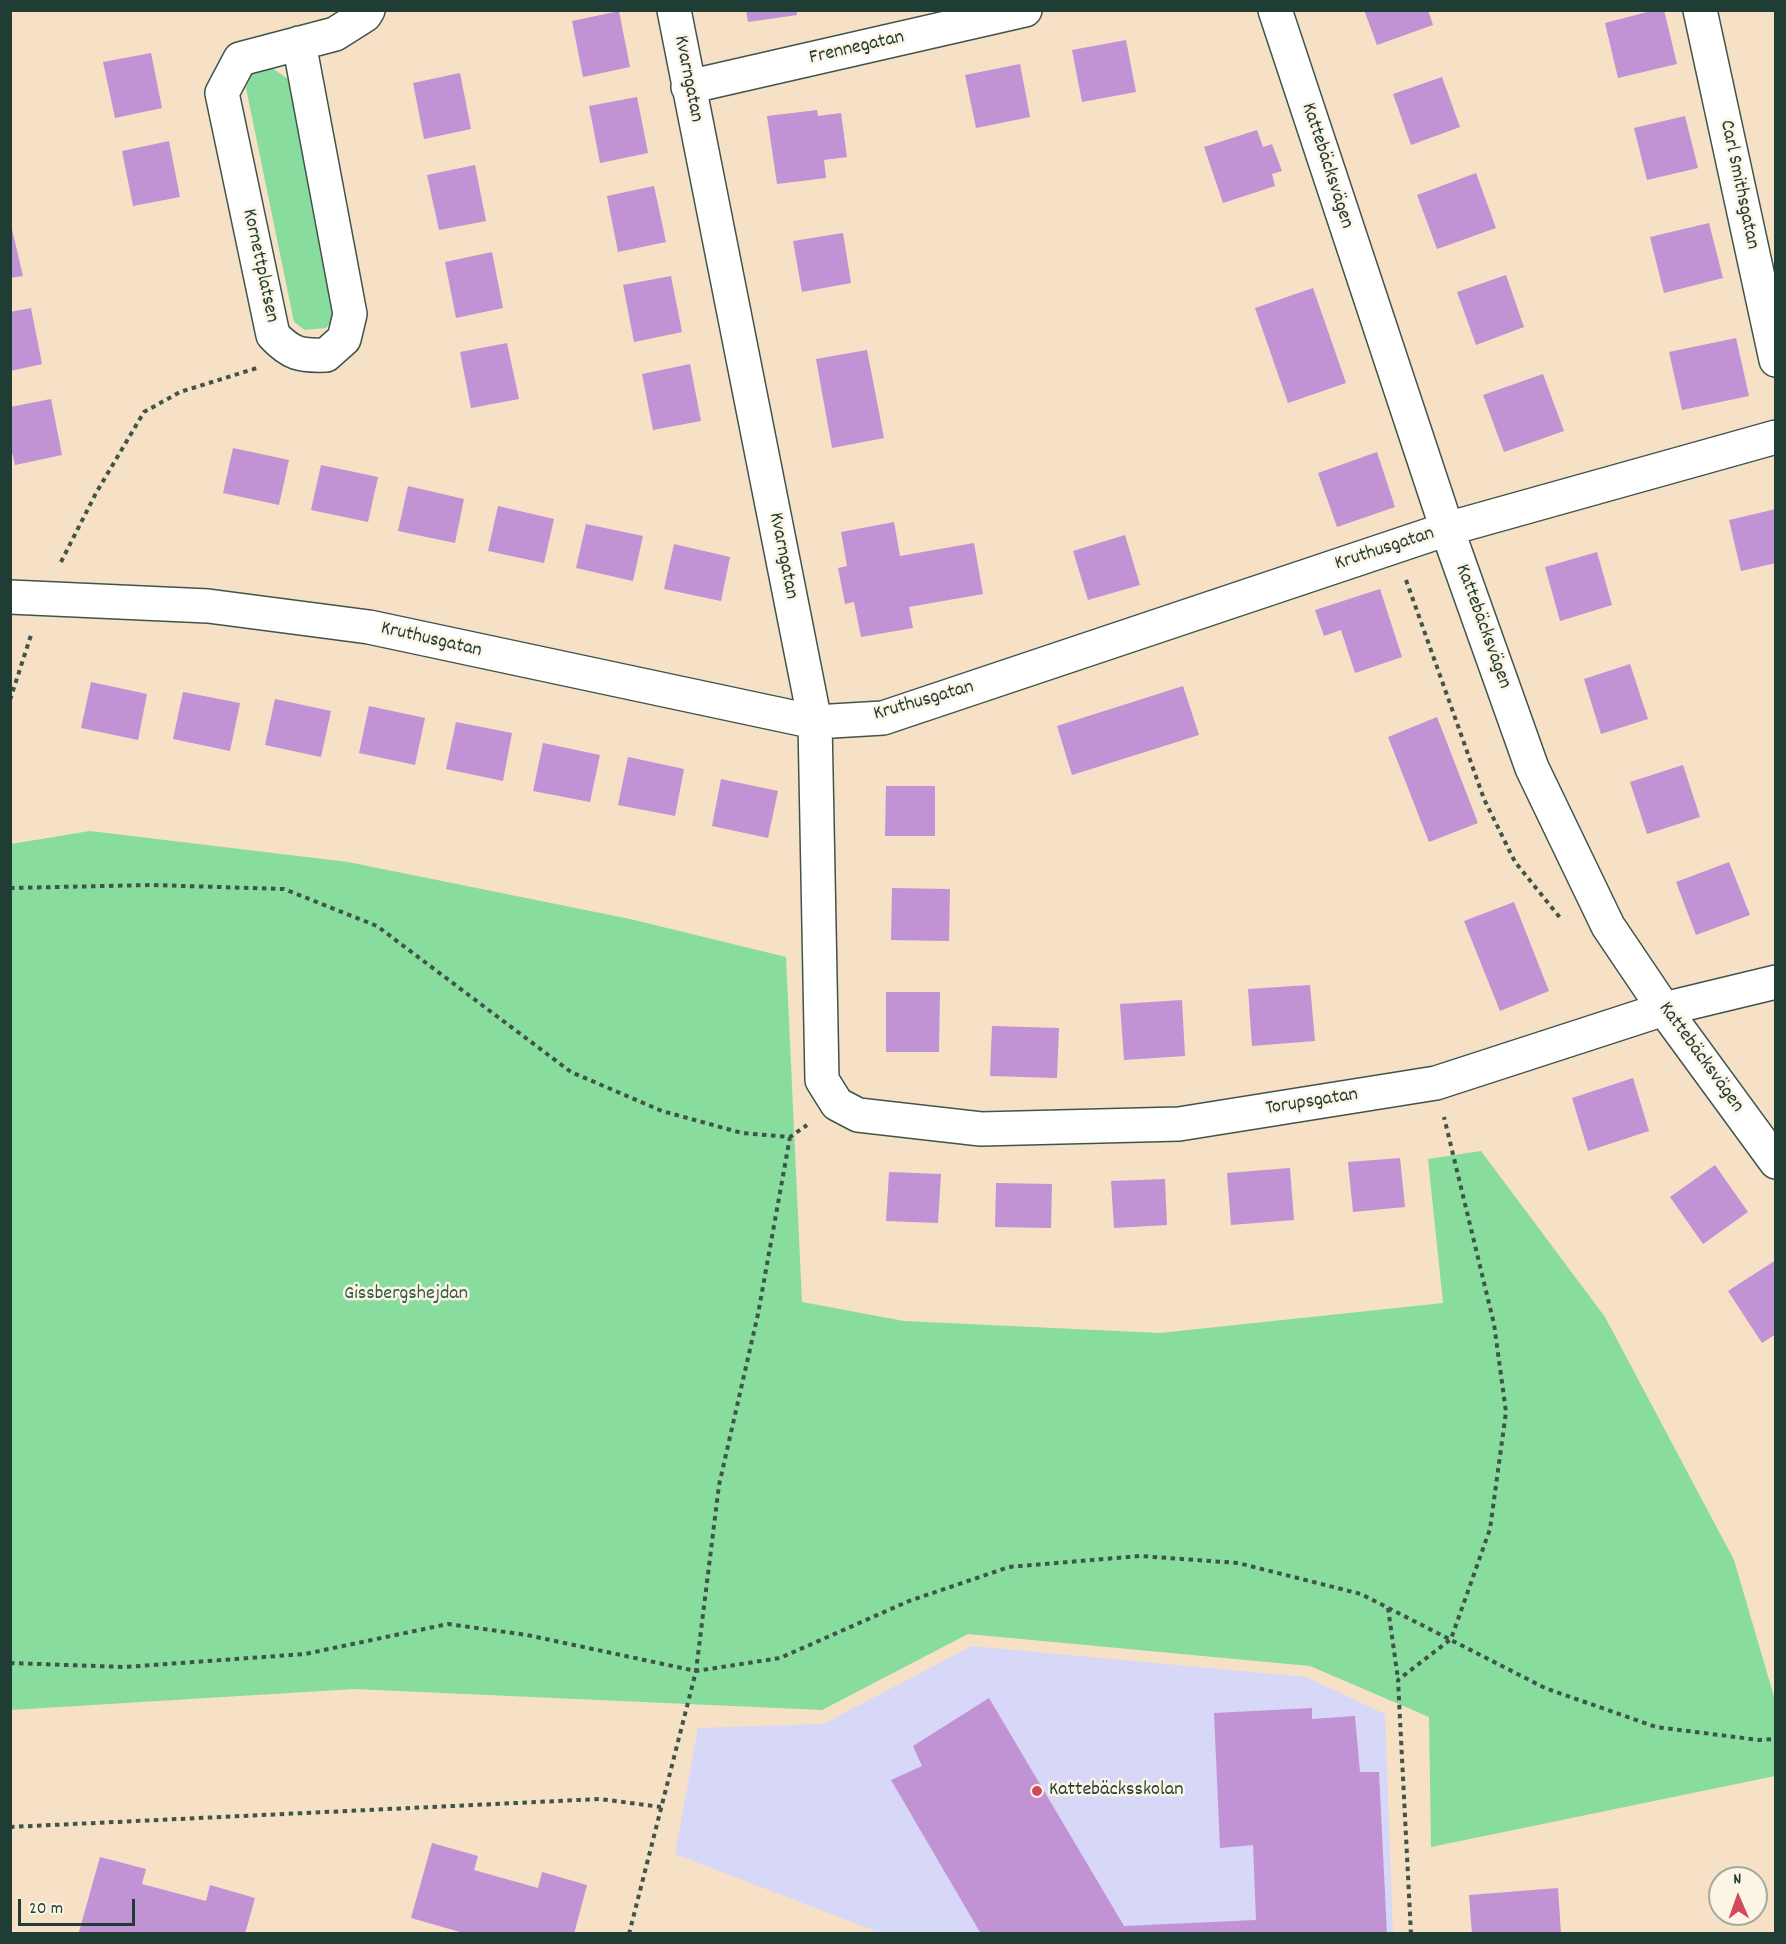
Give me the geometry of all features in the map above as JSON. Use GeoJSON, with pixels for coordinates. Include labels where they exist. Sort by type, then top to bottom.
{"type":"FeatureCollection","features":[{"type":"Feature","properties":{"kind":"street","name":"Kornettplatsen"},"geometry":{"type":"LineString","coordinates":[[287,350],[273,335],[222,93],[240,59],[335,34],[365,15],[368,10]]}},
{"type":"Feature","properties":{"kind":"street","name":"Kvarngatan"},"geometry":{"type":"LineString","coordinates":[[674,10],[815,722],[822,1080],[837,1104]]}},
{"type":"Feature","properties":{"kind":"street","name":"Frennegatan"},"geometry":{"type":"LineString","coordinates":[[688,87],[1025,10]]}},
{"type":"Feature","properties":{"kind":"street","name":"Kattebäcksvägen"},"geometry":{"type":"LineString","coordinates":[[1275,10],[1447,529],[1532,768],[1608,926],[1664,1009],[1776,1162]]}},
{"type":"Feature","properties":{"kind":"street","name":"Carl Smithsgatan"},"geometry":{"type":"LineString","coordinates":[[1700,10],[1776,360]]}},
{"type":"Feature","properties":{"kind":"street"},"geometry":{"type":"LineString","coordinates":[[287,350],[306,356],[326,355],[344,339],[350,314],[299,43]]}},
{"type":"Feature","properties":{"kind":"street","name":"Kruthusgatan"},"geometry":{"type":"LineString","coordinates":[[10,597],[43,596],[208,606],[369,627],[815,722],[883,718],[1447,529],[1776,437]]}},
{"type":"Feature","properties":{"kind":"street","name":"Torupsgatan"},"geometry":{"type":"LineString","coordinates":[[837,1104],[858,1115],[981,1129],[1179,1124],[1436,1083],[1664,1009],[1776,982]]}},
{"type":"Feature","properties":{"kind":"path"},"geometry":{"type":"LineString","coordinates":[[10,700],[43,596],[96,493],[144,412],[180,392],[255,369],[287,350]]}},
{"type":"Feature","properties":{"kind":"path"},"geometry":{"type":"LineString","coordinates":[[10,888],[152,885],[284,889],[377,926],[571,1072],[662,1111],[742,1133],[789,1137],[837,1104]]}},
{"type":"Feature","properties":{"kind":"path"},"geometry":{"type":"LineString","coordinates":[[1398,1680],[1451,1639],[1490,1529],[1506,1412],[1494,1324],[1436,1083]]}},
{"type":"Feature","properties":{"kind":"path"},"geometry":{"type":"LineString","coordinates":[[629,1934],[696,1671],[719,1485],[758,1314],[789,1137]]}},
{"type":"Feature","properties":{"kind":"path"},"geometry":{"type":"LineString","coordinates":[[10,1663],[125,1667],[305,1654],[448,1624],[527,1635],[696,1671],[780,1658],[909,1601],[1009,1568],[1140,1556],[1238,1563],[1361,1594],[1545,1688],[1656,1727],[1759,1740],[1776,1739]]}},
{"type":"Feature","properties":{"kind":"path"},"geometry":{"type":"LineString","coordinates":[[1388,1608],[1398,1680],[1411,1934]]}},
{"type":"Feature","properties":{"kind":"path"},"geometry":{"type":"LineString","coordinates":[[10,1827],[600,1799],[662,1807]]}},
{"type":"Feature","properties":{"kind":"shaded area","name":"Kattebäcksskolan"},"geometry":{"type":"Polygon","coordinates":[[[972,1646],[1306,1677],[1385,1714],[1393,1933],[875,1933],[873,1930],[675,1854],[698,1728],[823,1724],[972,1646]]]}},
{"type":"Feature","properties":{"kind":"green space"},"geometry":{"type":"Polygon","coordinates":[[[272,68],[288,79],[336,316],[326,328],[305,330],[294,322],[246,88],[253,71],[272,68]]]}},
{"type":"Feature","properties":{"kind":"green space","name":"Gissbergshejdan"},"geometry":{"type":"Polygon","coordinates":[[[90,831],[348,862],[630,919],[786,957],[802,1302],[904,1321],[1160,1333],[1443,1303],[1428,1159],[1481,1151],[1605,1317],[1734,1560],[1775,1700],[1775,1776],[1431,1847],[1429,1717],[1310,1666],[968,1634],[822,1710],[354,1689],[11,1710],[11,844],[90,831]]]}},
{"type":"Feature","properties":{"kind":"building"},"geometry":{"type":"Polygon","coordinates":[[[746,10],[796,10],[797,15],[748,22],[746,10]]]}},
{"type":"Feature","properties":{"kind":"building"},"geometry":{"type":"Polygon","coordinates":[[[1364,10],[1428,10],[1433,25],[1377,45],[1364,10]]]}},
{"type":"Feature","properties":{"kind":"building"},"geometry":{"type":"Polygon","coordinates":[[[1655,10],[1664,10],[1677,64],[1618,78],[1605,23],[1655,10]]]}},
{"type":"Feature","properties":{"kind":"building"},"geometry":{"type":"Polygon","coordinates":[[[619,11],[630,67],[583,77],[572,21],[619,11]]]}},
{"type":"Feature","properties":{"kind":"building"},"geometry":{"type":"Polygon","coordinates":[[[1126,40],[1136,92],[1082,102],[1072,50],[1126,40]]]}},
{"type":"Feature","properties":{"kind":"building"},"geometry":{"type":"Polygon","coordinates":[[[151,53],[162,108],[115,118],[103,62],[151,53]]]}},
{"type":"Feature","properties":{"kind":"building"},"geometry":{"type":"Polygon","coordinates":[[[1020,64],[1030,117],[976,128],[965,75],[1020,64]]]}},
{"type":"Feature","properties":{"kind":"building"},"geometry":{"type":"Polygon","coordinates":[[[460,73],[471,129],[424,139],[413,83],[460,73]]]}},
{"type":"Feature","properties":{"kind":"building"},"geometry":{"type":"Polygon","coordinates":[[[1442,77],[1460,127],[1411,145],[1393,94],[1442,77]]]}},
{"type":"Feature","properties":{"kind":"building"},"geometry":{"type":"Polygon","coordinates":[[[637,97],[648,153],[600,163],[589,106],[637,97]]]}},
{"type":"Feature","properties":{"kind":"building"},"geometry":{"type":"Polygon","coordinates":[[[817,110],[818,116],[841,113],[847,157],[824,160],[826,178],[777,184],[767,116],[817,110]]]}},
{"type":"Feature","properties":{"kind":"building"},"geometry":{"type":"Polygon","coordinates":[[[1685,116],[1698,168],[1647,180],[1634,128],[1685,116]]]}},
{"type":"Feature","properties":{"kind":"building"},"geometry":{"type":"Polygon","coordinates":[[[1257,130],[1263,147],[1272,144],[1282,171],[1272,174],[1275,186],[1223,203],[1204,147],[1257,130]]]}},
{"type":"Feature","properties":{"kind":"building"},"geometry":{"type":"Polygon","coordinates":[[[169,141],[180,197],[133,206],[122,151],[169,141]]]}},
{"type":"Feature","properties":{"kind":"building"},"geometry":{"type":"Polygon","coordinates":[[[475,165],[486,221],[439,230],[427,175],[475,165]]]}},
{"type":"Feature","properties":{"kind":"building"},"geometry":{"type":"Polygon","coordinates":[[[1476,173],[1496,228],[1437,249],[1417,195],[1476,173]]]}},
{"type":"Feature","properties":{"kind":"building"},"geometry":{"type":"Polygon","coordinates":[[[654,186],[666,242],[618,252],[607,196],[654,186]]]}},
{"type":"Feature","properties":{"kind":"building"},"geometry":{"type":"Polygon","coordinates":[[[10,221],[23,276],[10,278],[10,221]]]}},
{"type":"Feature","properties":{"kind":"building"},"geometry":{"type":"Polygon","coordinates":[[[1709,223],[1723,278],[1664,293],[1650,237],[1709,223]]]}},
{"type":"Feature","properties":{"kind":"building"},"geometry":{"type":"Polygon","coordinates":[[[843,233],[851,283],[802,292],[793,241],[843,233]]]}},
{"type":"Feature","properties":{"kind":"building"},"geometry":{"type":"Polygon","coordinates":[[[492,252],[503,308],[456,318],[445,262],[492,252]]]}},
{"type":"Feature","properties":{"kind":"building"},"geometry":{"type":"Polygon","coordinates":[[[1506,275],[1524,327],[1476,345],[1457,292],[1506,275]]]}},
{"type":"Feature","properties":{"kind":"building"},"geometry":{"type":"Polygon","coordinates":[[[671,276],[682,332],[634,342],[623,285],[671,276]]]}},
{"type":"Feature","properties":{"kind":"building"},"geometry":{"type":"Polygon","coordinates":[[[1313,288],[1346,383],[1288,403],[1255,308],[1313,288]]]}},
{"type":"Feature","properties":{"kind":"building"},"geometry":{"type":"Polygon","coordinates":[[[31,308],[42,364],[10,371],[10,312],[31,308]]]}},
{"type":"Feature","properties":{"kind":"building"},"geometry":{"type":"Polygon","coordinates":[[[1736,338],[1749,396],[1682,410],[1669,352],[1736,338]]]}},
{"type":"Feature","properties":{"kind":"building"},"geometry":{"type":"Polygon","coordinates":[[[507,343],[519,399],[471,408],[460,352],[507,343]]]}},
{"type":"Feature","properties":{"kind":"building"},"geometry":{"type":"Polygon","coordinates":[[[867,350],[884,438],[832,448],[816,359],[867,350]]]}},
{"type":"Feature","properties":{"kind":"building"},"geometry":{"type":"Polygon","coordinates":[[[690,364],[701,421],[653,430],[642,374],[690,364]]]}},
{"type":"Feature","properties":{"kind":"building"},"geometry":{"type":"Polygon","coordinates":[[[1543,374],[1564,431],[1504,452],[1483,395],[1543,374]]]}},
{"type":"Feature","properties":{"kind":"building"},"geometry":{"type":"Polygon","coordinates":[[[51,399],[62,455],[15,465],[10,444],[10,407],[51,399]]]}},
{"type":"Feature","properties":{"kind":"building"},"geometry":{"type":"Polygon","coordinates":[[[233,448],[289,460],[279,505],[223,493],[233,448]]]}},
{"type":"Feature","properties":{"kind":"building"},"geometry":{"type":"Polygon","coordinates":[[[1377,452],[1395,507],[1337,527],[1318,473],[1377,452]]]}},
{"type":"Feature","properties":{"kind":"building"},"geometry":{"type":"Polygon","coordinates":[[[321,465],[378,477],[368,522],[311,510],[321,465]]]}},
{"type":"Feature","properties":{"kind":"building"},"geometry":{"type":"Polygon","coordinates":[[[408,486],[464,499],[455,543],[398,531],[408,486]]]}},
{"type":"Feature","properties":{"kind":"building"},"geometry":{"type":"Polygon","coordinates":[[[498,506],[554,519],[544,563],[488,551],[498,506]]]}},
{"type":"Feature","properties":{"kind":"building"},"geometry":{"type":"Polygon","coordinates":[[[1776,509],[1776,563],[1741,571],[1729,520],[1776,509]]]}},
{"type":"Feature","properties":{"kind":"building"},"geometry":{"type":"Polygon","coordinates":[[[894,522],[900,556],[974,543],[983,594],[909,607],[913,628],[861,637],[854,602],[845,604],[838,568],[847,566],[841,532],[894,522]]]}},
{"type":"Feature","properties":{"kind":"building"},"geometry":{"type":"Polygon","coordinates":[[[586,524],[643,536],[633,581],[576,568],[586,524]]]}},
{"type":"Feature","properties":{"kind":"building"},"geometry":{"type":"Polygon","coordinates":[[[1125,535],[1140,585],[1088,600],[1073,551],[1125,535]]]}},
{"type":"Feature","properties":{"kind":"building"},"geometry":{"type":"Polygon","coordinates":[[[674,544],[730,557],[721,601],[664,589],[674,544]]]}},
{"type":"Feature","properties":{"kind":"building"},"geometry":{"type":"Polygon","coordinates":[[[1597,552],[1612,605],[1560,621],[1545,567],[1597,552]]]}},
{"type":"Feature","properties":{"kind":"building"},"geometry":{"type":"Polygon","coordinates":[[[1380,589],[1402,657],[1355,673],[1341,630],[1324,636],[1315,610],[1380,589]]]}},
{"type":"Feature","properties":{"kind":"building"},"geometry":{"type":"Polygon","coordinates":[[[1630,664],[1648,719],[1601,734],[1584,679],[1630,664]]]}},
{"type":"Feature","properties":{"kind":"building"},"geometry":{"type":"Polygon","coordinates":[[[91,682],[147,694],[138,740],[81,728],[91,682]]]}},
{"type":"Feature","properties":{"kind":"building"},"geometry":{"type":"Polygon","coordinates":[[[1183,686],[1199,735],[1072,775],[1057,726],[1183,686]]]}},
{"type":"Feature","properties":{"kind":"building"},"geometry":{"type":"Polygon","coordinates":[[[183,692],[240,703],[230,751],[173,739],[183,692]]]}},
{"type":"Feature","properties":{"kind":"building"},"geometry":{"type":"Polygon","coordinates":[[[275,699],[331,711],[321,757],[265,745],[275,699]]]}},
{"type":"Feature","properties":{"kind":"building"},"geometry":{"type":"Polygon","coordinates":[[[369,706],[425,718],[415,765],[359,753],[369,706]]]}},
{"type":"Feature","properties":{"kind":"building"},"geometry":{"type":"Polygon","coordinates":[[[1437,717],[1478,823],[1429,842],[1388,737],[1437,717]]]}},
{"type":"Feature","properties":{"kind":"building"},"geometry":{"type":"Polygon","coordinates":[[[456,722],[512,733],[503,781],[446,769],[456,722]]]}},
{"type":"Feature","properties":{"kind":"building"},"geometry":{"type":"Polygon","coordinates":[[[543,743],[600,755],[590,802],[533,791],[543,743]]]}},
{"type":"Feature","properties":{"kind":"building"},"geometry":{"type":"Polygon","coordinates":[[[628,757],[684,769],[675,816],[618,805],[628,757]]]}},
{"type":"Feature","properties":{"kind":"building"},"geometry":{"type":"Polygon","coordinates":[[[1683,765],[1700,817],[1647,834],[1630,782],[1683,765]]]}},
{"type":"Feature","properties":{"kind":"building"},"geometry":{"type":"Polygon","coordinates":[[[721,779],[778,791],[768,838],[712,826],[721,779]]]}},
{"type":"Feature","properties":{"kind":"building"},"geometry":{"type":"Polygon","coordinates":[[[886,786],[935,786],[935,836],[885,836],[886,786]]]}},
{"type":"Feature","properties":{"kind":"building"},"geometry":{"type":"Polygon","coordinates":[[[1729,862],[1750,915],[1696,935],[1676,882],[1729,862]]]}},
{"type":"Feature","properties":{"kind":"building"},"geometry":{"type":"Polygon","coordinates":[[[892,888],[950,889],[949,941],[891,940],[892,888]]]}},
{"type":"Feature","properties":{"kind":"building"},"geometry":{"type":"Polygon","coordinates":[[[1514,902],[1549,991],[1500,1011],[1464,921],[1514,902]]]}},
{"type":"Feature","properties":{"kind":"building"},"geometry":{"type":"Polygon","coordinates":[[[1310,985],[1315,1041],[1252,1046],[1248,989],[1310,985]]]}},
{"type":"Feature","properties":{"kind":"building"},"geometry":{"type":"Polygon","coordinates":[[[886,992],[940,992],[939,1052],[886,1052],[886,992]]]}},
{"type":"Feature","properties":{"kind":"building"},"geometry":{"type":"Polygon","coordinates":[[[1182,1000],[1185,1056],[1124,1060],[1120,1004],[1182,1000]]]}},
{"type":"Feature","properties":{"kind":"building"},"geometry":{"type":"Polygon","coordinates":[[[992,1026],[1059,1028],[1057,1078],[990,1076],[992,1026]]]}},
{"type":"Feature","properties":{"kind":"building"},"geometry":{"type":"Polygon","coordinates":[[[1633,1078],[1649,1131],[1588,1151],[1572,1098],[1633,1078]]]}},
{"type":"Feature","properties":{"kind":"building"},"geometry":{"type":"Polygon","coordinates":[[[1400,1158],[1405,1207],[1353,1212],[1348,1162],[1400,1158]]]}},
{"type":"Feature","properties":{"kind":"building"},"geometry":{"type":"Polygon","coordinates":[[[1715,1165],[1748,1212],[1703,1244],[1670,1197],[1715,1165]]]}},
{"type":"Feature","properties":{"kind":"building"},"geometry":{"type":"Polygon","coordinates":[[[1290,1168],[1294,1220],[1231,1225],[1227,1173],[1290,1168]]]}},
{"type":"Feature","properties":{"kind":"building"},"geometry":{"type":"Polygon","coordinates":[[[889,1172],[941,1174],[938,1223],[886,1221],[889,1172]]]}},
{"type":"Feature","properties":{"kind":"building"},"geometry":{"type":"Polygon","coordinates":[[[1165,1179],[1167,1225],[1114,1228],[1111,1181],[1165,1179]]]}},
{"type":"Feature","properties":{"kind":"building"},"geometry":{"type":"Polygon","coordinates":[[[996,1183],[1052,1184],[1051,1228],[995,1227],[996,1183]]]}},
{"type":"Feature","properties":{"kind":"building"},"geometry":{"type":"Polygon","coordinates":[[[1776,1260],[1776,1334],[1762,1343],[1728,1291],[1776,1260]]]}},
{"type":"Feature","properties":{"kind":"building"},"geometry":{"type":"Polygon","coordinates":[[[989,1698],[1124,1926],[1256,1920],[1253,1845],[1220,1848],[1214,1713],[1312,1708],[1312,1719],[1355,1716],[1360,1772],[1379,1772],[1387,1934],[981,1934],[891,1780],[922,1766],[913,1746],[989,1698]]]}},
{"type":"Feature","properties":{"kind":"building"},"geometry":{"type":"Polygon","coordinates":[[[432,1843],[478,1856],[474,1870],[538,1888],[542,1872],[587,1885],[574,1934],[467,1934],[411,1918],[432,1843]]]}},
{"type":"Feature","properties":{"kind":"building"},"geometry":{"type":"Polygon","coordinates":[[[100,1857],[146,1869],[142,1884],[206,1901],[210,1885],[255,1898],[245,1934],[79,1932],[100,1857]]]}},
{"type":"Feature","properties":{"kind":"building"},"geometry":{"type":"Polygon","coordinates":[[[1558,1888],[1561,1934],[1472,1934],[1469,1895],[1558,1888]]]}},
{"type":"Feature","properties":{"kind":"place","name":"Kattebäcksskolan"},"geometry":{"type":"Point","coordinates":[1037,1791]}}]}
